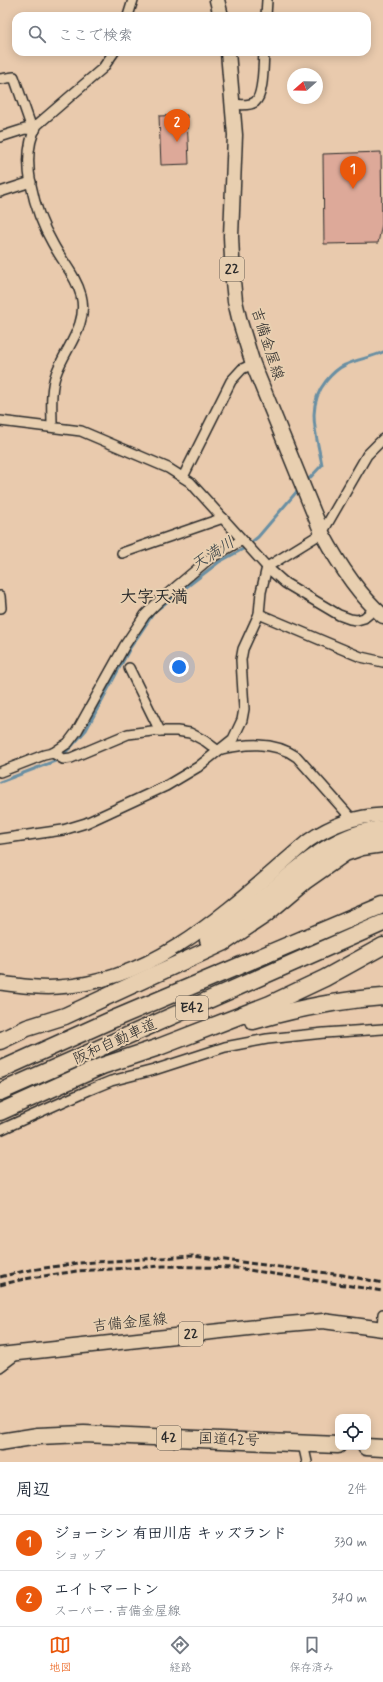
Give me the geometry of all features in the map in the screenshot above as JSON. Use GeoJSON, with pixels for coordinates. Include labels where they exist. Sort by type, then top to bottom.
{"type":"FeatureCollection","features":[{"type":"Feature","properties":{"kind":"highway"},"geometry":{"type":"LineString","coordinates":[[0,1041],[27,1028],[65,1016],[223,942],[266,914],[305,881],[345,853],[362,847],[382,830]]}},
{"type":"Feature","properties":{"kind":"highway","name":"阪和自動車道"},"geometry":{"type":"LineString","coordinates":[[0,1070],[96,1026],[383,905]]}},
{"type":"Feature","properties":{"kind":"highway","name":"阪和自動車道"},"geometry":{"type":"LineString","coordinates":[[0,1092],[383,923]]}},
{"type":"Feature","properties":{"kind":"highway"},"geometry":{"type":"LineString","coordinates":[[0,1112],[102,1066],[158,1047],[270,1004],[325,978],[383,946]]}},
{"type":"Feature","properties":{"kind":"highway"},"geometry":{"type":"LineString","coordinates":[[158,1047],[272,1015],[357,998],[383,997]]}},
{"type":"Feature","properties":{"kind":"highway","name":"国道42号"},"geometry":{"type":"LineString","coordinates":[[0,1442],[38,1436],[68,1434],[335,1446]]}},
{"type":"Feature","properties":{"kind":"highway"},"geometry":{"type":"LineString","coordinates":[[371,1447],[383,1448]]}},
{"type":"Feature","properties":{"kind":"main road"},"geometry":{"type":"LineString","coordinates":[[217,0],[220,12]]}},
{"type":"Feature","properties":{"kind":"main road","name":"吉備金屋線"},"geometry":{"type":"LineString","coordinates":[[228,56],[235,141],[231,236],[232,281],[240,322],[254,364],[306,497],[322,533],[334,555],[348,575],[379,612]]}},
{"type":"Feature","properties":{"kind":"main road","name":"吉備金屋線"},"geometry":{"type":"LineString","coordinates":[[0,1355],[323,1321],[382,1329]]}},
{"type":"Feature","properties":{"kind":"street"},"geometry":{"type":"LineString","coordinates":[[129,12],[133,0]]}},
{"type":"Feature","properties":{"kind":"street"},"geometry":{"type":"LineString","coordinates":[[266,12],[267,0]]}},
{"type":"Feature","properties":{"kind":"street"},"geometry":{"type":"LineString","coordinates":[[52,426],[54,380],[62,360],[77,333],[83,304],[81,294],[76,283],[46,232],[31,182],[28,152],[35,130],[47,115],[103,68],[111,56]]}},
{"type":"Feature","properties":{"kind":"street"},"geometry":{"type":"LineString","coordinates":[[233,104],[249,104],[255,102],[258,98],[262,87],[264,56]]}},
{"type":"Feature","properties":{"kind":"street"},"geometry":{"type":"LineString","coordinates":[[0,79],[14,77],[30,123],[35,130]]}},
{"type":"Feature","properties":{"kind":"street"},"geometry":{"type":"LineString","coordinates":[[0,137],[25,129],[35,130]]}},
{"type":"Feature","properties":{"kind":"street"},"geometry":{"type":"LineString","coordinates":[[0,192],[31,182]]}},
{"type":"Feature","properties":{"kind":"street"},"geometry":{"type":"LineString","coordinates":[[183,477],[232,381],[242,369],[254,364]]}},
{"type":"Feature","properties":{"kind":"street"},"geometry":{"type":"LineString","coordinates":[[0,421],[52,426],[81,431],[168,468],[183,477],[223,518],[266,567],[285,583],[340,615],[357,620],[379,612]]}},
{"type":"Feature","properties":{"kind":"street"},"geometry":{"type":"LineString","coordinates":[[0,839],[63,830],[86,823],[166,786],[198,767],[217,750],[233,739],[242,720],[245,699],[241,660],[246,641],[259,614],[266,567],[322,533],[367,455],[383,439]]}},
{"type":"Feature","properties":{"kind":"street"},"geometry":{"type":"LineString","coordinates":[[122,553],[223,518]]}},
{"type":"Feature","properties":{"kind":"street"},"geometry":{"type":"LineString","coordinates":[[0,772],[52,753],[68,743],[77,731],[125,645],[146,615],[158,602],[209,559],[243,541]]}},
{"type":"Feature","properties":{"kind":"street"},"geometry":{"type":"LineString","coordinates":[[0,596],[0,608]]}},
{"type":"Feature","properties":{"kind":"street"},"geometry":{"type":"LineString","coordinates":[[259,614],[361,657],[383,662]]}},
{"type":"Feature","properties":{"kind":"street"},"geometry":{"type":"LineString","coordinates":[[129,668],[160,731]]}},
{"type":"Feature","properties":{"kind":"street"},"geometry":{"type":"LineString","coordinates":[[52,753],[63,759],[71,758],[128,734],[160,731],[190,733],[205,741],[217,750],[240,745],[270,746],[289,752],[297,757],[352,819],[382,830]]}},
{"type":"Feature","properties":{"kind":"street"},"geometry":{"type":"LineString","coordinates":[[0,983],[44,988],[71,986],[112,977],[137,966],[182,942],[215,921],[319,833],[352,819]]}},
{"type":"Feature","properties":{"kind":"street"},"geometry":{"type":"LineString","coordinates":[[0,1130],[111,1081],[154,1070],[225,1047],[267,1039],[383,1029]]}},
{"type":"Feature","properties":{"kind":"street"},"geometry":{"type":"LineString","coordinates":[[382,1329],[383,1314]]}},
{"type":"Feature","properties":{"kind":"street"},"geometry":{"type":"LineString","coordinates":[[0,1367],[20,1353]]}},
{"type":"Feature","properties":{"kind":"street"},"geometry":{"type":"LineString","coordinates":[[303,1444],[307,1462]]}},
{"type":"Feature","properties":{"kind":"building"},"geometry":{"type":"Polygon","coordinates":[[[187,115],[189,164],[161,165],[159,116],[187,115]]]}},
{"type":"Feature","properties":{"kind":"building"},"geometry":{"type":"Polygon","coordinates":[[[381,152],[382,224],[378,243],[324,244],[323,154],[381,152]]]}},
{"type":"Feature","properties":{"kind":"waterway","name":"天満川"},"geometry":{"type":"LineString","coordinates":[[306,482],[322,465],[314,422],[314,411],[320,391],[330,376],[342,366],[383,352]]}},
{"type":"Feature","properties":{"kind":"waterway","name":"天満川"},"geometry":{"type":"LineString","coordinates":[[0,782],[55,761],[71,747],[86,730],[130,648],[155,611],[219,562],[243,549],[258,537],[299,489]]}},
{"type":"Feature","properties":{"kind":"railway"},"geometry":{"type":"LineString","coordinates":[[0,1277],[24,1271],[79,1263],[193,1256],[343,1275],[383,1283]]}},
{"type":"Feature","properties":{"kind":"railway"},"geometry":{"type":"LineString","coordinates":[[0,1285],[24,1279],[77,1271],[163,1266],[236,1268],[383,1291]]}},
{"type":"Feature","properties":{"kind":"place","name":"エイトマートン"},"geometry":{"type":"Point","coordinates":[177,142]}},
{"type":"Feature","properties":{"kind":"place","name":"ジョーシン 有田川店 キッズランド"},"geometry":{"type":"Point","coordinates":[353,189]}},
{"type":"Feature","properties":{"kind":"district","name":"大字天満"},"geometry":{"type":"Point","coordinates":[154,597]}}]}
